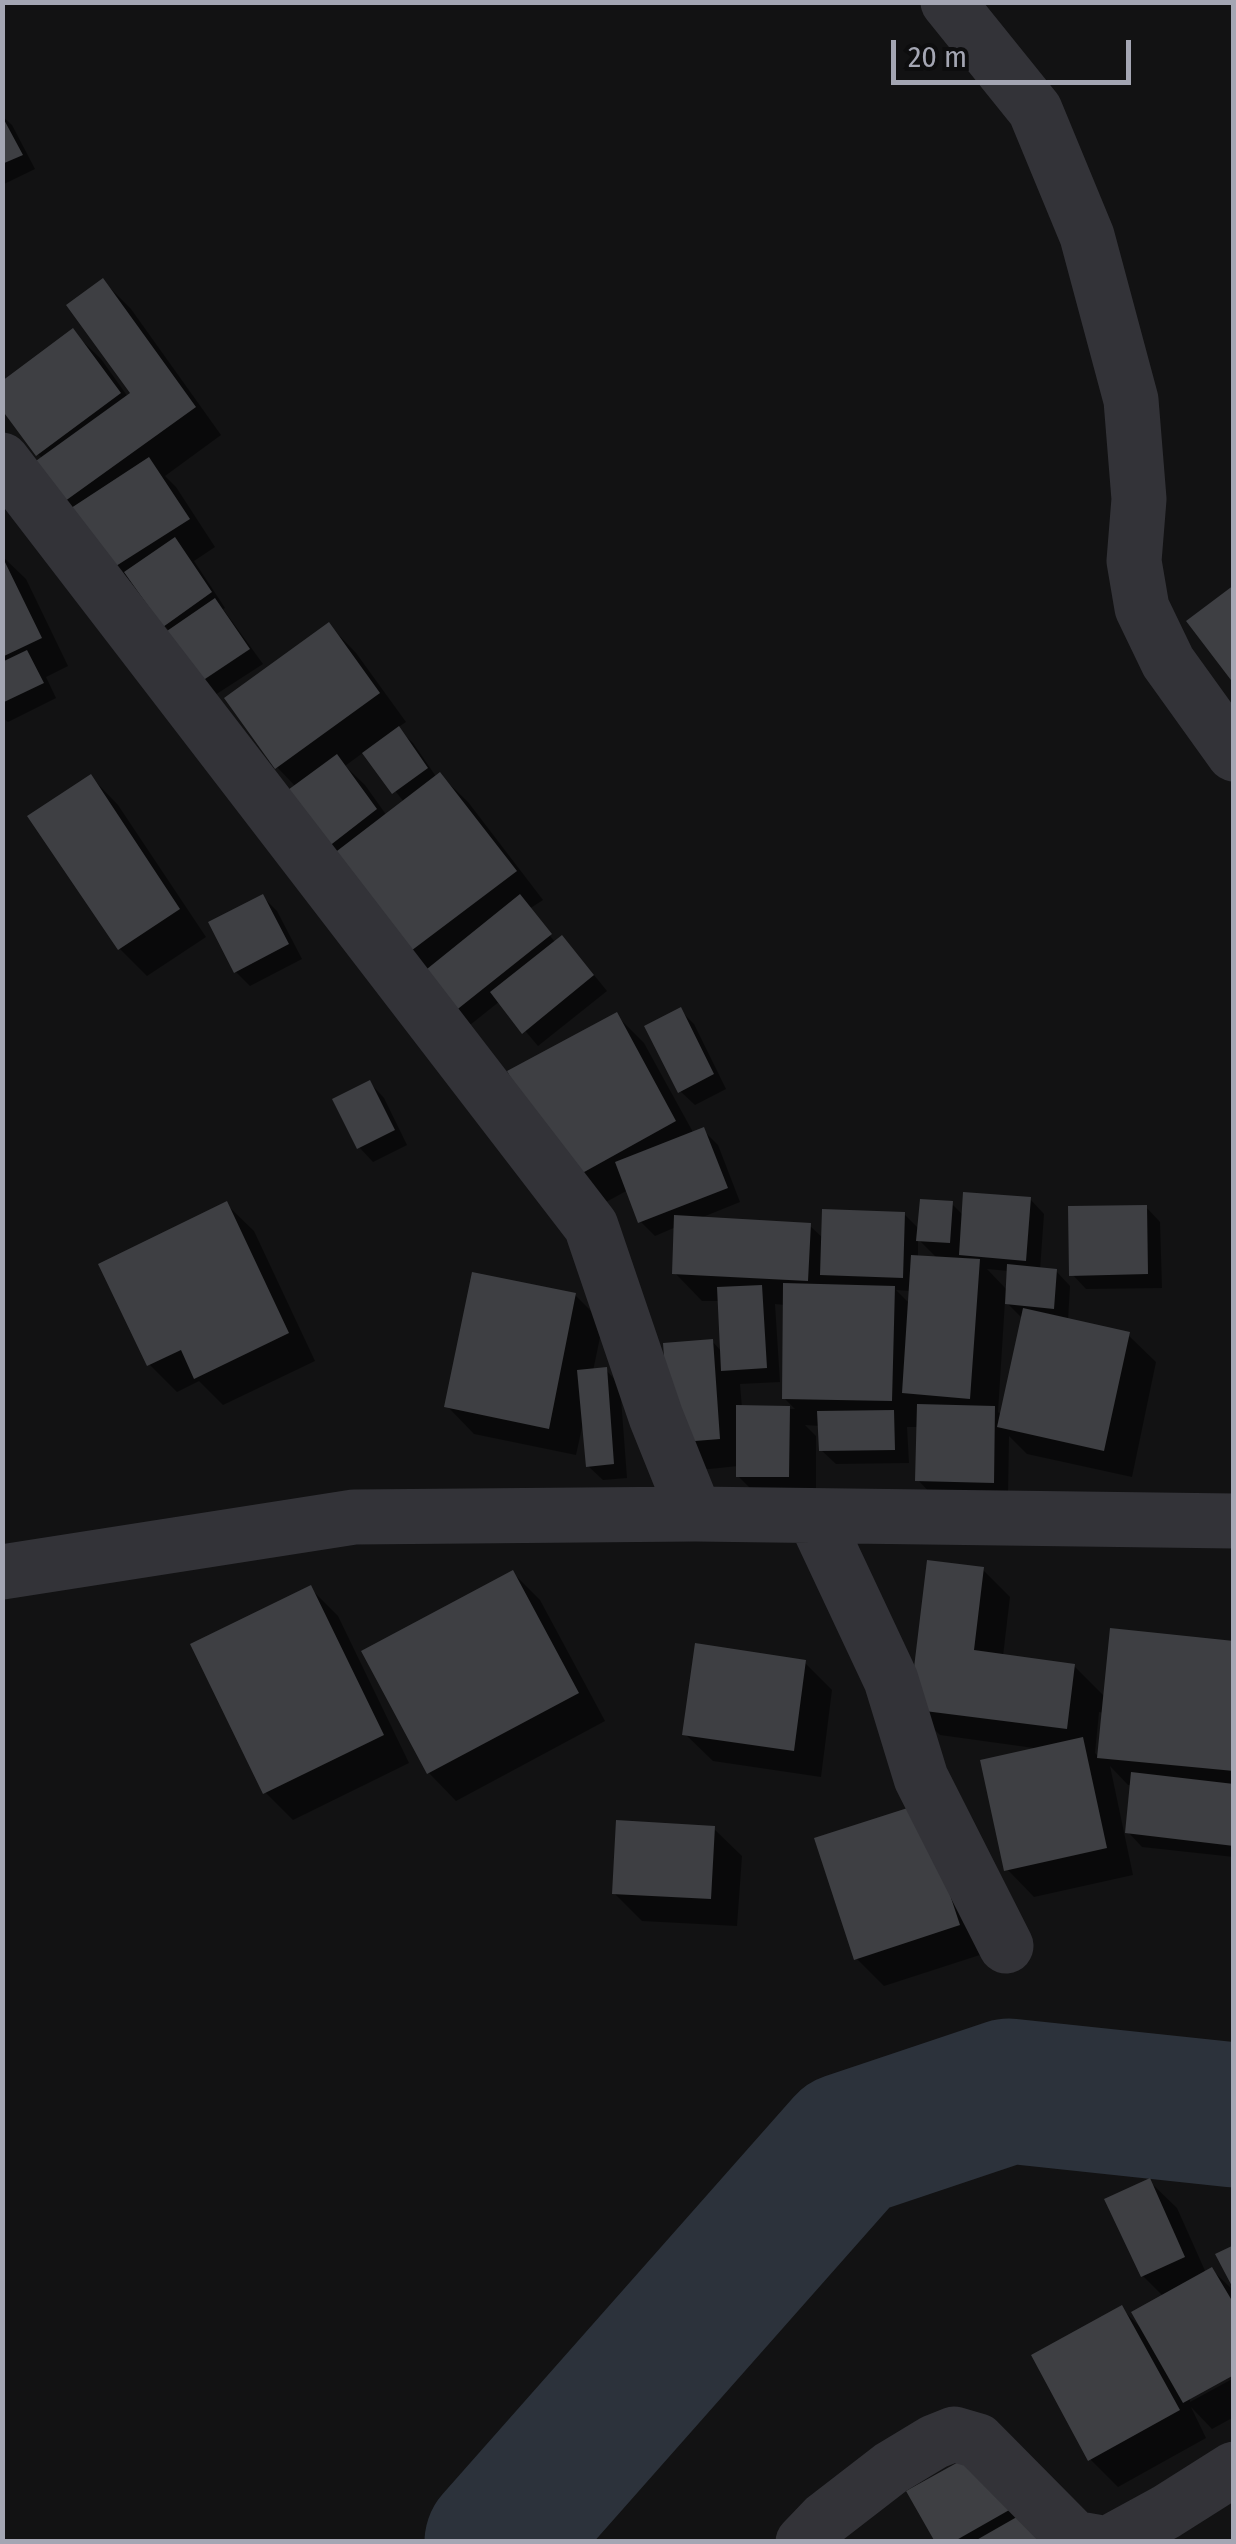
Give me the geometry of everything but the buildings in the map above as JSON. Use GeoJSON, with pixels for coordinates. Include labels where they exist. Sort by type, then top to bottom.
{"type":"FeatureCollection","features":[{"type":"Feature","properties":{"kind":"street"},"geometry":{"type":"LineString","coordinates":[[948,2],[1034,110],[1088,236],[1130,400],[1138,499],[1134,562],[1142,608],[1168,662],[1234,754]]}},
{"type":"Feature","properties":{"kind":"street"},"geometry":{"type":"LineString","coordinates":[[2,460],[591,1226],[656,1417],[694,1514]]}},
{"type":"Feature","properties":{"kind":"street"},"geometry":{"type":"LineString","coordinates":[[2,1572],[354,1516],[694,1514],[1234,1522]]}},
{"type":"Feature","properties":{"kind":"street"},"geometry":{"type":"LineString","coordinates":[[814,1516],[891,1680],[921,1778],[1006,1946]]}},
{"type":"Feature","properties":{"kind":"street"},"geometry":{"type":"LineString","coordinates":[[803,2542],[825,2519],[890,2468],[954,2434],[978,2441],[1074,2538],[1096,2542]]}},
{"type":"Feature","properties":{"kind":"street"},"geometry":{"type":"LineString","coordinates":[[1111,2542],[1234,2469]]}},
{"type":"Feature","properties":{"kind":"waterway"},"geometry":{"type":"LineString","coordinates":[[497,2542],[848,2145],[1009,2091],[1234,2115]]}}]}
